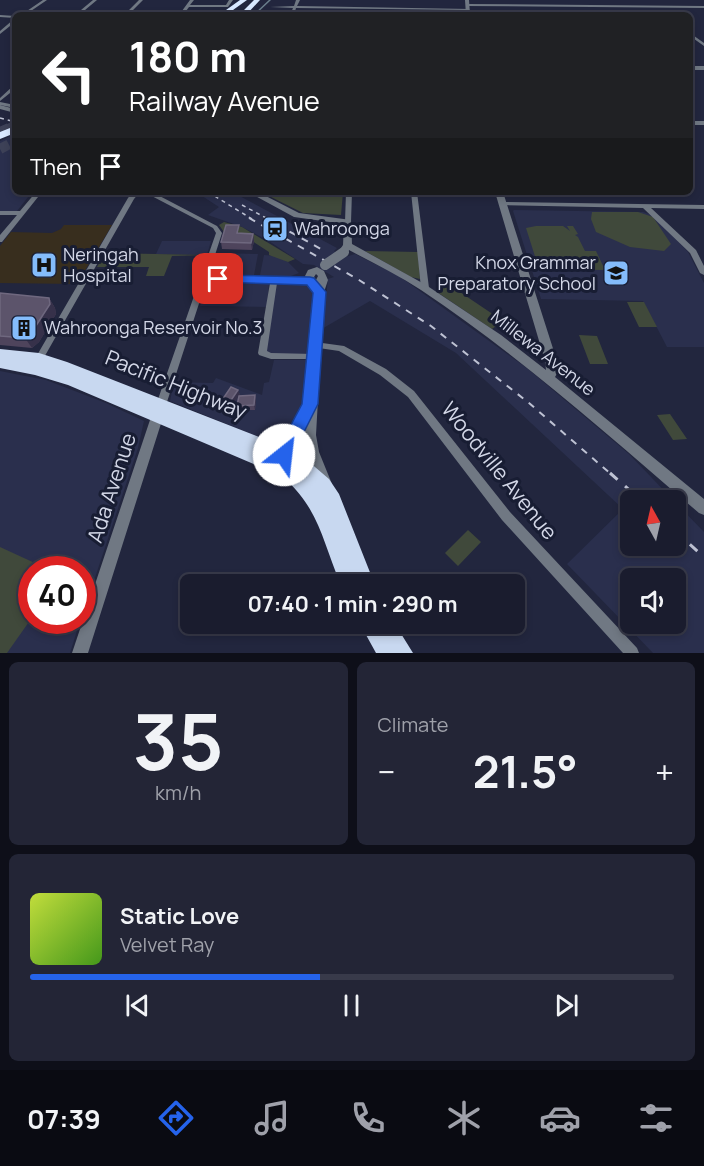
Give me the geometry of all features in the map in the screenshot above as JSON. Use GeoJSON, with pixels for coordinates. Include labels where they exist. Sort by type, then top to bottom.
{"type":"FeatureCollection","features":[{"type":"Feature","properties":{"kind":"highway"},"geometry":{"type":"LineString","coordinates":[[234,12],[249,0]]}},
{"type":"Feature","properties":{"kind":"highway"},"geometry":{"type":"LineString","coordinates":[[241,12],[256,0]]}},
{"type":"Feature","properties":{"kind":"highway"},"geometry":{"type":"LineString","coordinates":[[245,12],[256,0]]}},
{"type":"Feature","properties":{"kind":"highway"},"geometry":{"type":"LineString","coordinates":[[226,12],[242,1]]}},
{"type":"Feature","properties":{"kind":"highway","name":"Pacific Highway"},"geometry":{"type":"LineString","coordinates":[[0,354],[39,359],[71,369],[159,410]]}},
{"type":"Feature","properties":{"kind":"highway","name":"Pacific Highway"},"geometry":{"type":"LineString","coordinates":[[0,363],[56,374],[159,410],[281,459],[314,476],[333,500],[361,574]]}},
{"type":"Feature","properties":{"kind":"highway","name":"Pacific Highway"},"geometry":{"type":"LineString","coordinates":[[281,459],[321,505],[347,574]]}},
{"type":"Feature","properties":{"kind":"highway"},"geometry":{"type":"LineString","coordinates":[[376,634],[388,653]]}},
{"type":"Feature","properties":{"kind":"highway"},"geometry":{"type":"LineString","coordinates":[[390,634],[402,653]]}},
{"type":"Feature","properties":{"kind":"street"},"geometry":{"type":"LineString","coordinates":[[27,12],[45,0]]}},
{"type":"Feature","properties":{"kind":"street"},"geometry":{"type":"LineString","coordinates":[[80,12],[95,0]]}},
{"type":"Feature","properties":{"kind":"street"},"geometry":{"type":"LineString","coordinates":[[129,12],[141,0]]}},
{"type":"Feature","properties":{"kind":"street"},"geometry":{"type":"LineString","coordinates":[[183,12],[192,0]]}},
{"type":"Feature","properties":{"kind":"street"},"geometry":{"type":"LineString","coordinates":[[188,6],[223,6],[228,5],[231,0]]}},
{"type":"Feature","properties":{"kind":"street"},"geometry":{"type":"LineString","coordinates":[[293,12],[298,0]]}},
{"type":"Feature","properties":{"kind":"street"},"geometry":{"type":"LineString","coordinates":[[637,0],[645,7]]}},
{"type":"Feature","properties":{"kind":"street"},"geometry":{"type":"LineString","coordinates":[[272,7],[704,7]]}},
{"type":"Feature","properties":{"kind":"street"},"geometry":{"type":"LineString","coordinates":[[655,7],[661,12]]}},
{"type":"Feature","properties":{"kind":"street"},"geometry":{"type":"LineString","coordinates":[[0,33],[12,22]]}},
{"type":"Feature","properties":{"kind":"street"},"geometry":{"type":"LineString","coordinates":[[7,26],[12,26]]}},
{"type":"Feature","properties":{"kind":"street"},"geometry":{"type":"LineString","coordinates":[[0,103],[12,90]]}},
{"type":"Feature","properties":{"kind":"street"},"geometry":{"type":"LineString","coordinates":[[0,240],[36,195]]}},
{"type":"Feature","properties":{"kind":"street"},"geometry":{"type":"LineString","coordinates":[[39,359],[134,195]]}},
{"type":"Feature","properties":{"kind":"street"},"geometry":{"type":"LineString","coordinates":[[153,195],[215,227],[219,233],[159,410]]}},
{"type":"Feature","properties":{"kind":"street"},"geometry":{"type":"LineString","coordinates":[[258,195],[297,215],[348,222]]}},
{"type":"Feature","properties":{"kind":"street"},"geometry":{"type":"LineString","coordinates":[[204,279],[274,280],[317,276],[345,249],[350,195]]}},
{"type":"Feature","properties":{"kind":"street"},"geometry":{"type":"LineString","coordinates":[[414,195],[425,288]]}},
{"type":"Feature","properties":{"kind":"street"},"geometry":{"type":"LineString","coordinates":[[500,195],[551,361],[553,370],[548,377]]}},
{"type":"Feature","properties":{"kind":"street"},"geometry":{"type":"LineString","coordinates":[[503,204],[704,207]]}},
{"type":"Feature","properties":{"kind":"street"},"geometry":{"type":"LineString","coordinates":[[646,207],[693,252],[704,273]]}},
{"type":"Feature","properties":{"kind":"street"},"geometry":{"type":"LineString","coordinates":[[0,213],[21,213]]}},
{"type":"Feature","properties":{"kind":"street","name":"Millewa Avenue"},"geometry":{"type":"LineString","coordinates":[[345,249],[425,288],[548,377],[704,508]]}},
{"type":"Feature","properties":{"kind":"street"},"geometry":{"type":"LineString","coordinates":[[317,276],[320,292],[310,404],[313,452],[333,500]]}},
{"type":"Feature","properties":{"kind":"street","name":"Woodville Avenue"},"geometry":{"type":"LineString","coordinates":[[274,280],[262,353],[271,356],[341,348],[383,372],[411,394],[506,516],[632,653]]}},
{"type":"Feature","properties":{"kind":"street"},"geometry":{"type":"LineString","coordinates":[[281,459],[310,404]]}},
{"type":"Feature","properties":{"kind":"street","name":"Ada Avenue"},"geometry":{"type":"LineString","coordinates":[[80,653],[159,410]]}},
{"type":"Feature","properties":{"kind":"shaded area"},"geometry":{"type":"Polygon","coordinates":[[[12,135],[12,195],[30,195],[17,211],[0,212],[0,141],[12,135]]]}},
{"type":"Feature","properties":{"kind":"shaded area"},"geometry":{"type":"Polygon","coordinates":[[[201,195],[238,195],[337,248],[334,251],[342,258],[355,254],[399,276],[528,369],[629,454],[663,490],[620,490],[620,506],[456,353],[370,301],[320,330],[323,324],[328,279],[334,277],[314,265],[303,264],[269,241],[242,227],[208,215],[219,207],[201,195]]]}},
{"type":"Feature","properties":{"kind":"shaded area","name":"Knox Grammar Preparatory School"},"geometry":{"type":"Polygon","coordinates":[[[514,210],[643,212],[659,221],[688,252],[704,283],[704,347],[667,347],[643,301],[541,299],[514,210]]]}},
{"type":"Feature","properties":{"kind":"shaded area","name":"Neringah Hospital"},"geometry":{"type":"Polygon","coordinates":[[[64,225],[112,225],[77,284],[0,283],[0,246],[11,232],[52,233],[64,225]]]}},
{"type":"Feature","properties":{"kind":"shaded area"},"geometry":{"type":"Polygon","coordinates":[[[162,241],[211,241],[207,255],[156,254],[162,241]]]}},
{"type":"Feature","properties":{"kind":"shaded area"},"geometry":{"type":"Polygon","coordinates":[[[219,253],[258,254],[254,275],[216,276],[211,273],[219,253]]]}},
{"type":"Feature","properties":{"kind":"shaded area"},"geometry":{"type":"Polygon","coordinates":[[[264,255],[277,256],[288,262],[299,273],[288,277],[260,275],[264,255]]]}},
{"type":"Feature","properties":{"kind":"shaded area"},"geometry":{"type":"Polygon","coordinates":[[[281,282],[305,284],[314,288],[310,325],[313,325],[313,330],[309,334],[308,349],[310,352],[307,355],[269,355],[264,347],[276,285],[281,282]]]}},
{"type":"Feature","properties":{"kind":"shaded area"},"geometry":{"type":"Polygon","coordinates":[[[211,283],[269,284],[267,307],[200,306],[206,287],[211,283]]]}},
{"type":"Feature","properties":{"kind":"shaded area"},"geometry":{"type":"Polygon","coordinates":[[[274,360],[306,360],[309,362],[306,365],[298,420],[284,439],[269,441],[170,401],[174,382],[213,383],[216,378],[262,395],[264,383],[269,382],[274,360]]]}},
{"type":"Feature","properties":{"kind":"shaded area"},"geometry":{"type":"Polygon","coordinates":[[[0,371],[46,380],[106,403],[144,421],[138,448],[96,575],[96,556],[18,556],[18,634],[76,634],[70,653],[0,653],[0,371]]]}},
{"type":"Feature","properties":{"kind":"shaded area"},"geometry":{"type":"Polygon","coordinates":[[[620,512],[620,556],[686,556],[686,513],[704,532],[704,653],[653,653],[635,634],[686,634],[686,568],[620,568],[620,619],[567,564],[620,512]]]}},
{"type":"Feature","properties":{"kind":"green space"},"geometry":{"type":"Polygon","coordinates":[[[267,195],[343,195],[341,215],[303,213],[267,195]]]}},
{"type":"Feature","properties":{"kind":"green space"},"geometry":{"type":"Polygon","coordinates":[[[592,212],[638,212],[653,217],[671,244],[664,251],[630,247],[596,232],[591,219],[592,212]]]}},
{"type":"Feature","properties":{"kind":"green space"},"geometry":{"type":"Polygon","coordinates":[[[224,222],[242,227],[295,259],[288,262],[269,255],[269,252],[240,233],[224,232],[219,225],[224,222]]]}},
{"type":"Feature","properties":{"kind":"green space"},"geometry":{"type":"Polygon","coordinates":[[[563,226],[570,231],[567,226],[573,226],[578,234],[575,235],[585,251],[596,251],[605,270],[539,269],[526,228],[563,226]]]}},
{"type":"Feature","properties":{"kind":"green space"},"geometry":{"type":"Polygon","coordinates":[[[365,251],[418,252],[420,279],[411,277],[365,251]]]}},
{"type":"Feature","properties":{"kind":"green space"},"geometry":{"type":"Polygon","coordinates":[[[105,253],[207,255],[172,256],[164,276],[146,276],[149,267],[97,267],[105,253]]]}},
{"type":"Feature","properties":{"kind":"green space"},"geometry":{"type":"Polygon","coordinates":[[[448,284],[503,321],[492,329],[437,292],[448,284]]]}},
{"type":"Feature","properties":{"kind":"green space"},"geometry":{"type":"Polygon","coordinates":[[[627,302],[644,302],[657,327],[639,327],[627,302]]]}},
{"type":"Feature","properties":{"kind":"green space"},"geometry":{"type":"Polygon","coordinates":[[[579,335],[597,336],[608,364],[590,364],[579,335]]]}},
{"type":"Feature","properties":{"kind":"green space"},"geometry":{"type":"Polygon","coordinates":[[[670,414],[687,439],[673,440],[657,415],[670,414]]]}},
{"type":"Feature","properties":{"kind":"green space"},"geometry":{"type":"Polygon","coordinates":[[[468,530],[481,542],[458,566],[445,553],[468,530]]]}},
{"type":"Feature","properties":{"kind":"green space"},"geometry":{"type":"Polygon","coordinates":[[[0,547],[20,556],[18,634],[20,634],[7,653],[0,653],[0,547]]]}},
{"type":"Feature","properties":{"kind":"building"},"geometry":{"type":"Polygon","coordinates":[[[226,225],[239,225],[237,233],[253,234],[251,243],[221,242],[226,225]]]}},
{"type":"Feature","properties":{"kind":"building","name":"Wahroonga Reservoir No.3"},"geometry":{"type":"Polygon","coordinates":[[[0,293],[49,298],[50,304],[32,332],[25,338],[0,336],[0,293]]]}},
{"type":"Feature","properties":{"kind":"building"},"geometry":{"type":"Polygon","coordinates":[[[231,387],[238,390],[225,409],[218,406],[231,387]]]}},
{"type":"Feature","properties":{"kind":"building"},"geometry":{"type":"Polygon","coordinates":[[[255,395],[254,405],[237,406],[239,396],[255,395]]]}},
{"type":"Feature","properties":{"kind":"waterway"},"geometry":{"type":"LineString","coordinates":[[257,12],[270,0]]}},
{"type":"Feature","properties":{"kind":"tunnel"},"geometry":{"type":"LineString","coordinates":[[6,129],[12,126]]}},
{"type":"Feature","properties":{"kind":"tunnel"},"geometry":{"type":"LineString","coordinates":[[0,132],[9,128]]}},
{"type":"Feature","properties":{"kind":"tunnel"},"geometry":{"type":"LineString","coordinates":[[0,149],[12,143]]}},
{"type":"Feature","properties":{"kind":"railway"},"geometry":{"type":"LineString","coordinates":[[0,118],[12,121]]}},
{"type":"Feature","properties":{"kind":"railway"},"geometry":{"type":"LineString","coordinates":[[213,195],[252,219]]}},
{"type":"Feature","properties":{"kind":"railway"},"geometry":{"type":"LineString","coordinates":[[242,205],[268,219]]}},
{"type":"Feature","properties":{"kind":"railway"},"geometry":{"type":"LineString","coordinates":[[249,218],[359,280],[431,326],[529,403],[612,475]]}},
{"type":"Feature","properties":{"kind":"railway"},"geometry":{"type":"LineString","coordinates":[[265,218],[321,249]]}},
{"type":"Feature","properties":{"kind":"railway"},"geometry":{"type":"LineString","coordinates":[[610,473],[629,490]]}},
{"type":"Feature","properties":{"kind":"railway"},"geometry":{"type":"LineString","coordinates":[[686,541],[704,557]]}},
{"type":"Feature","properties":{"kind":"place","name":"Wahroonga"},"geometry":{"type":"Point","coordinates":[275,229]}},
{"type":"Feature","properties":{"kind":"place","name":"Neringah Hospital"},"geometry":{"type":"Point","coordinates":[44,265]}},
{"type":"Feature","properties":{"kind":"place","name":"Knox Grammar Preparatory School"},"geometry":{"type":"Point","coordinates":[616,273]}},
{"type":"Feature","properties":{"kind":"place","name":"Wahroonga Reservoir No.3"},"geometry":{"type":"Point","coordinates":[24,328]}},
{"type":"Feature","properties":{"kind":"route"},"geometry":{"type":"LineString","coordinates":[[218,279],[310,281],[320,292],[310,404],[284,455]]}}]}
